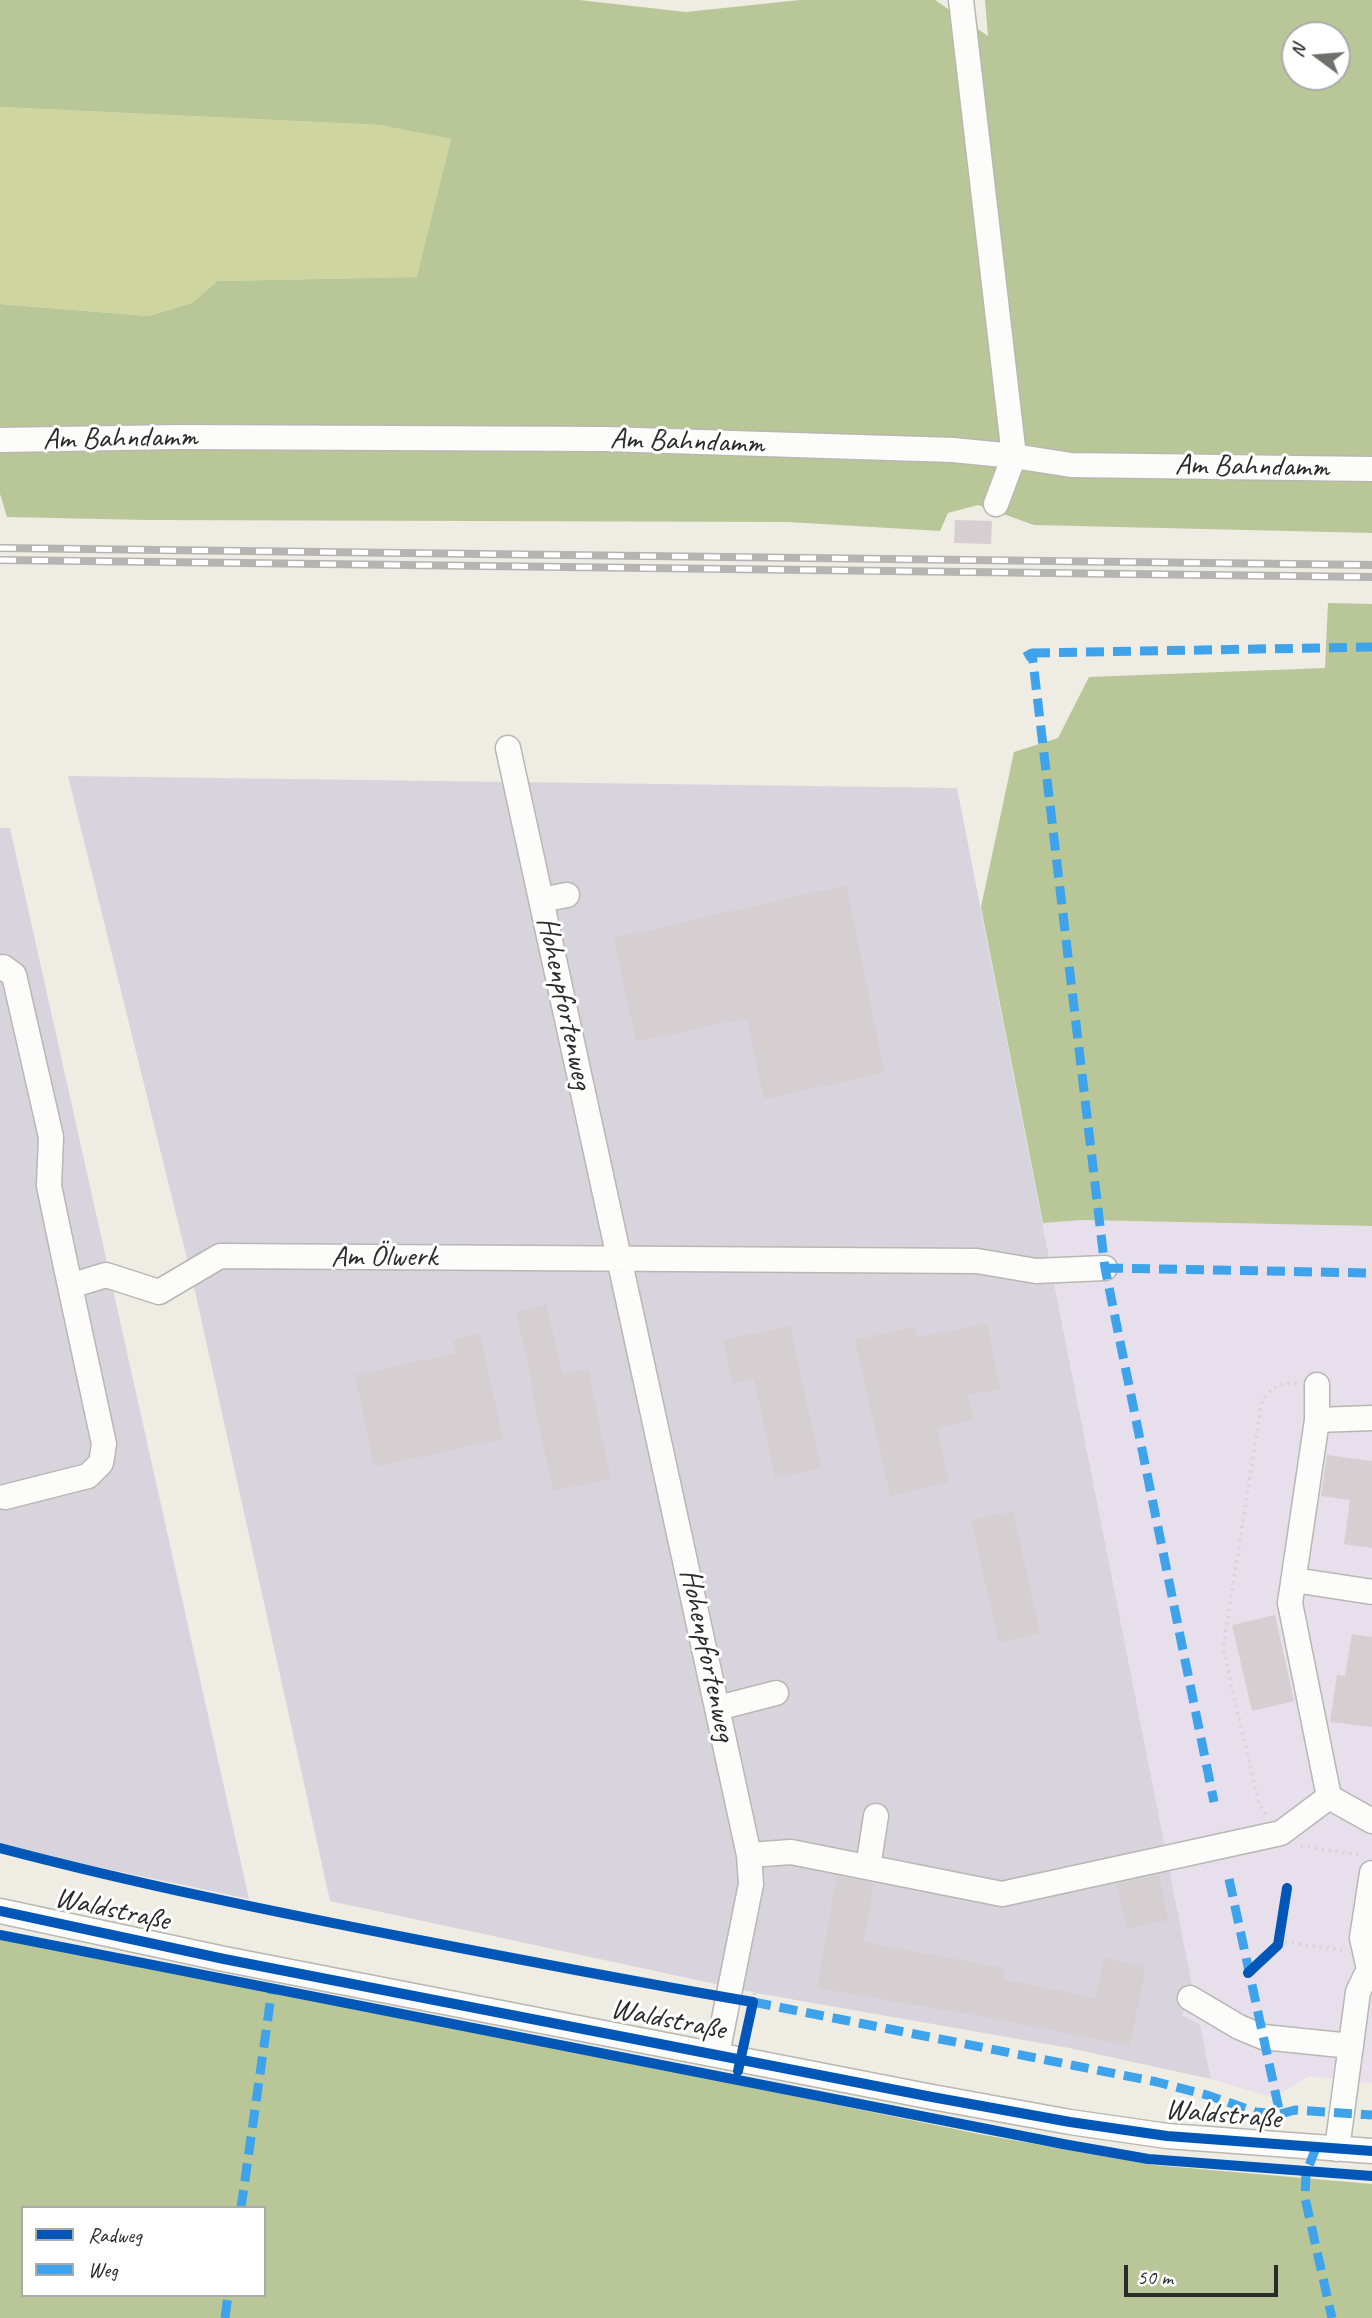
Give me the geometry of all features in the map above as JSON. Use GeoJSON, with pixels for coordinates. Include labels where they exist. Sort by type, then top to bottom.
{"type":"FeatureCollection","features":[{"type":"Feature","properties":{"kind":"street"},"geometry":{"type":"LineString","coordinates":[[961,0],[1014,456],[996,504]]}},
{"type":"Feature","properties":{"kind":"street","name":"Am Bahndamm"},"geometry":{"type":"LineString","coordinates":[[0,440],[178,437],[606,439],[953,450],[1071,465],[1372,469]]}},
{"type":"Feature","properties":{"kind":"street","name":"Hohenpfortenweg"},"geometry":{"type":"LineString","coordinates":[[508,748],[749,1855],[751,1884],[717,2054]]}},
{"type":"Feature","properties":{"kind":"street"},"geometry":{"type":"LineString","coordinates":[[541,900],[567,895]]}},
{"type":"Feature","properties":{"kind":"street"},"geometry":{"type":"LineString","coordinates":[[0,968],[3,967],[14,975],[43,1099],[51,1137],[48,1186],[104,1444],[102,1463],[88,1476],[5,1497]]}},
{"type":"Feature","properties":{"kind":"street","name":"Am Ölwerk"},"geometry":{"type":"LineString","coordinates":[[70,1286],[106,1275],[159,1292],[220,1256],[620,1258]]}},
{"type":"Feature","properties":{"kind":"street"},"geometry":{"type":"LineString","coordinates":[[620,1258],[977,1261],[1036,1271],[1105,1268]]}},
{"type":"Feature","properties":{"kind":"street"},"geometry":{"type":"LineString","coordinates":[[1317,1385],[1317,1420],[1290,1603],[1329,1797],[1372,1821]]}},
{"type":"Feature","properties":{"kind":"street"},"geometry":{"type":"LineString","coordinates":[[1317,1420],[1372,1418]]}},
{"type":"Feature","properties":{"kind":"street"},"geometry":{"type":"LineString","coordinates":[[1294,1580],[1372,1592]]}},
{"type":"Feature","properties":{"kind":"street"},"geometry":{"type":"LineString","coordinates":[[718,1708],[776,1693]]}},
{"type":"Feature","properties":{"kind":"street"},"geometry":{"type":"LineString","coordinates":[[749,1855],[782,1852],[1002,1894],[1281,1833],[1329,1797]]}},
{"type":"Feature","properties":{"kind":"street"},"geometry":{"type":"LineString","coordinates":[[868,1867],[876,1815]]}},
{"type":"Feature","properties":{"kind":"street"},"geometry":{"type":"LineString","coordinates":[[1337,2149],[1359,1992],[1370,1969],[1362,1938],[1372,1873]]}},
{"type":"Feature","properties":{"kind":"street","name":"Waldstraße"},"geometry":{"type":"LineString","coordinates":[[0,1911],[224,1959],[932,2098],[1167,2136],[1372,2151]]}},
{"type":"Feature","properties":{"kind":"street"},"geometry":{"type":"LineString","coordinates":[[1190,1998],[1263,2037],[1351,2046]]}},
{"type":"Feature","properties":{"kind":"path"},"geometry":{"type":"LineString","coordinates":[[567,895],[782,1852],[774,1893]]}},
{"type":"Feature","properties":{"kind":"path"},"geometry":{"type":"LineString","coordinates":[[658,1300],[674,1284],[977,1287],[989,1284]]}},
{"type":"Feature","properties":{"kind":"path"},"geometry":{"type":"LineString","coordinates":[[1317,1385],[1288,1382],[1272,1387],[1262,1400],[1223,1648],[1259,1805],[1294,1845],[1372,1856]]}},
{"type":"Feature","properties":{"kind":"path"},"geometry":{"type":"LineString","coordinates":[[771,1806],[797,1800]]}},
{"type":"Feature","properties":{"kind":"path"},"geometry":{"type":"LineString","coordinates":[[753,2002],[771,1906]]}},
{"type":"Feature","properties":{"kind":"path"},"geometry":{"type":"LineString","coordinates":[[1268,1954],[1278,1945],[1280,1927]]}},
{"type":"Feature","properties":{"kind":"path"},"geometry":{"type":"LineString","coordinates":[[1278,1941],[1343,1951],[1345,1938]]}},
{"type":"Feature","properties":{"kind":"shaded area"},"geometry":{"type":"Polygon","coordinates":[[[68,776],[957,788],[1193,1990],[1182,2015],[1200,2024],[1211,2079],[1069,2048],[762,1994],[330,1901],[195,1291],[68,776]]]}},
{"type":"Feature","properties":{"kind":"shaded area"},"geometry":{"type":"Polygon","coordinates":[[[0,828],[10,828],[249,1899],[0,1846],[0,828]]]}},
{"type":"Feature","properties":{"kind":"shaded area"},"geometry":{"type":"Polygon","coordinates":[[[1082,1220],[1372,1226],[1372,2083],[1309,2076],[1274,2098],[1211,2079],[1200,2024],[1182,2015],[1193,1990],[1043,1223],[1082,1220]]]}},
{"type":"Feature","properties":{"kind":"green space"},"geometry":{"type":"Polygon","coordinates":[[[0,0],[579,0],[686,12],[800,0],[935,0],[988,36],[985,0],[1372,0],[1372,533],[1034,525],[978,505],[948,513],[940,531],[788,522],[147,520],[7,517],[0,494],[0,304],[148,316],[192,303],[217,281],[417,277],[451,139],[379,125],[0,107],[0,0]]]}},
{"type":"Feature","properties":{"kind":"green space"},"geometry":{"type":"Polygon","coordinates":[[[0,107],[379,125],[451,139],[418,277],[217,281],[192,303],[148,316],[0,304],[0,107]]]}},
{"type":"Feature","properties":{"kind":"green space"},"geometry":{"type":"Polygon","coordinates":[[[1328,603],[1372,604],[1372,1226],[1082,1220],[1043,1223],[981,907],[1014,752],[1058,738],[1089,677],[1325,668],[1328,603]]]}},
{"type":"Feature","properties":{"kind":"green space"},"geometry":{"type":"Polygon","coordinates":[[[0,1939],[272,1989],[984,2135],[1154,2165],[1372,2184],[1372,2318],[0,2318],[0,1939]]]}},
{"type":"Feature","properties":{"kind":"building"},"geometry":{"type":"Polygon","coordinates":[[[955,520],[992,521],[991,544],[954,543],[955,520]]]}},
{"type":"Feature","properties":{"kind":"building"},"geometry":{"type":"Polygon","coordinates":[[[846,885],[885,1073],[764,1099],[747,1018],[636,1042],[614,938],[846,885]]]}},
{"type":"Feature","properties":{"kind":"building"},"geometry":{"type":"Polygon","coordinates":[[[546,1304],[563,1374],[588,1369],[611,1479],[553,1491],[516,1312],[546,1304]]]}},
{"type":"Feature","properties":{"kind":"building"},"geometry":{"type":"Polygon","coordinates":[[[987,1323],[1000,1389],[968,1395],[974,1420],[937,1428],[949,1482],[890,1496],[855,1340],[914,1326],[917,1338],[987,1323]]]}},
{"type":"Feature","properties":{"kind":"building"},"geometry":{"type":"Polygon","coordinates":[[[790,1326],[821,1468],[775,1478],[754,1379],[733,1384],[723,1340],[790,1326]]]}},
{"type":"Feature","properties":{"kind":"building"},"geometry":{"type":"Polygon","coordinates":[[[480,1334],[503,1439],[374,1467],[355,1375],[456,1353],[453,1340],[480,1334]]]}},
{"type":"Feature","properties":{"kind":"building"},"geometry":{"type":"Polygon","coordinates":[[[1327,1455],[1372,1461],[1372,1548],[1344,1544],[1350,1500],[1321,1496],[1327,1455]]]}},
{"type":"Feature","properties":{"kind":"building"},"geometry":{"type":"Polygon","coordinates":[[[1013,1511],[1040,1633],[999,1643],[971,1520],[1013,1511]]]}},
{"type":"Feature","properties":{"kind":"building"},"geometry":{"type":"Polygon","coordinates":[[[1275,1615],[1294,1701],[1252,1711],[1232,1625],[1275,1615]]]}},
{"type":"Feature","properties":{"kind":"building"},"geometry":{"type":"Polygon","coordinates":[[[1352,1634],[1372,1637],[1372,1727],[1330,1722],[1337,1675],[1345,1676],[1352,1634]]]}},
{"type":"Feature","properties":{"kind":"building"},"geometry":{"type":"Polygon","coordinates":[[[1159,1875],[1168,1920],[1127,1929],[1117,1884],[1159,1875]]]}},
{"type":"Feature","properties":{"kind":"building"},"geometry":{"type":"Polygon","coordinates":[[[837,1876],[874,1884],[864,1942],[1004,1968],[1002,1979],[1096,1998],[1104,1958],[1146,1966],[1130,2046],[817,1988],[837,1876]]]}},
{"type":"Feature","properties":{"kind":"railway"},"geometry":{"type":"LineString","coordinates":[[0,548],[1372,565]]}},
{"type":"Feature","properties":{"kind":"railway"},"geometry":{"type":"LineString","coordinates":[[0,560],[1372,577]]}},
{"type":"Feature","properties":{"kind":"marked path"},"geometry":{"type":"LineString","coordinates":[[1032,653],[1372,647]]}},
{"type":"Feature","properties":{"kind":"marked path"},"geometry":{"type":"LineString","coordinates":[[1025,657],[1032,653],[1105,1268],[1214,1802]]}},
{"type":"Feature","properties":{"kind":"marked path"},"geometry":{"type":"LineString","coordinates":[[1105,1268],[1372,1273]]}},
{"type":"Feature","properties":{"kind":"marked path"},"geometry":{"type":"LineString","coordinates":[[1229,1879],[1280,2114]]}},
{"type":"Feature","properties":{"kind":"marked path"},"geometry":{"type":"LineString","coordinates":[[241,2206],[272,1989]]}},
{"type":"Feature","properties":{"kind":"marked path"},"geometry":{"type":"LineString","coordinates":[[753,2002],[1157,2082],[1256,2112],[1280,2114],[1295,2110],[1372,2115]]}},
{"type":"Feature","properties":{"kind":"marked path"},"geometry":{"type":"LineString","coordinates":[[1316,2148],[1306,2173],[1305,2198],[1332,2318]]}},
{"type":"Feature","properties":{"kind":"marked path"},"geometry":{"type":"LineString","coordinates":[[225,2318],[228,2297]]}},
{"type":"Feature","properties":{"kind":"cycle path"},"geometry":{"type":"LineString","coordinates":[[0,1848],[310,1918],[753,2002],[738,2071]]}},
{"type":"Feature","properties":{"kind":"cycle path"},"geometry":{"type":"LineString","coordinates":[[1248,1973],[1278,1945],[1287,1888]]}},
{"type":"Feature","properties":{"kind":"cycle path"},"geometry":{"type":"LineString","coordinates":[[0,1911],[224,1959],[1070,2122],[1167,2136],[1372,2151]]}},
{"type":"Feature","properties":{"kind":"cycle path"},"geometry":{"type":"LineString","coordinates":[[0,1935],[1148,2159],[1372,2176]]}}]}
